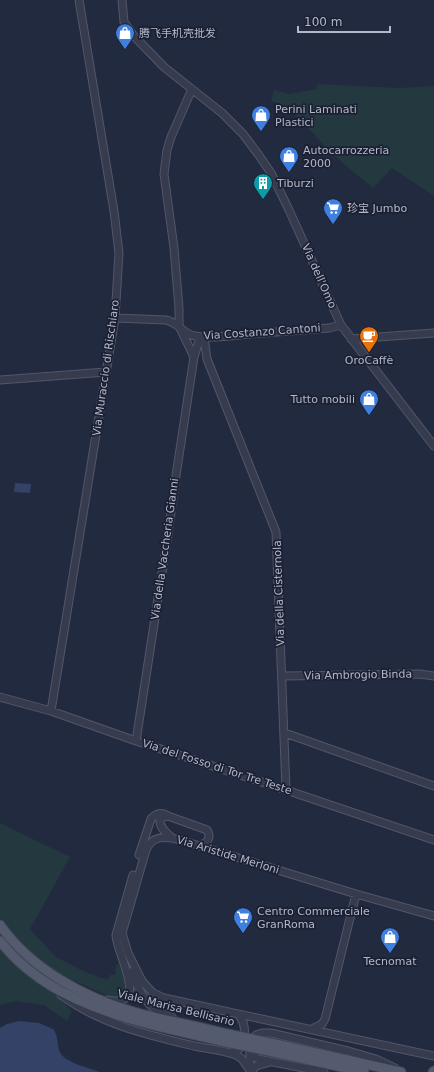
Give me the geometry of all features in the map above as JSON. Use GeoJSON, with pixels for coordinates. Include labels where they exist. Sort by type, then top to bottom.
{"type":"FeatureCollection","features":[{"type":"Feature","properties":{"kind":"main road","name":"Viale Marisa Bellisario"},"geometry":{"type":"LineString","coordinates":[[0,926],[19,948],[35,962],[64,982],[92,996],[137,1012],[364,1072]]}},
{"type":"Feature","properties":{"kind":"main road","name":"Viale Marisa Bellisario"},"geometry":{"type":"LineString","coordinates":[[0,941],[16,960],[32,973],[70,996],[111,1013],[150,1024],[221,1035]]}},
{"type":"Feature","properties":{"kind":"main road","name":"Viale Marisa Bellisario"},"geometry":{"type":"LineString","coordinates":[[279,1049],[401,1072]]}},
{"type":"Feature","properties":{"kind":"street","name":"Via Muraccio di Rischiaro"},"geometry":{"type":"LineString","coordinates":[[51,711],[115,318],[119,253],[114,211],[79,0]]}},
{"type":"Feature","properties":{"kind":"street","name":"Via dell'Omo"},"geometry":{"type":"LineString","coordinates":[[122,0],[123,18],[129,30],[152,56],[226,117],[261,158],[292,215],[341,325],[434,446]]}},
{"type":"Feature","properties":{"kind":"street"},"geometry":{"type":"LineString","coordinates":[[192,89],[167,150],[164,174],[174,248],[179,326],[194,357],[206,356]]}},
{"type":"Feature","properties":{"kind":"street","name":"Via Costanzo Cantoni"},"geometry":{"type":"LineString","coordinates":[[115,318],[166,320],[174,322],[188,334],[204,337],[329,328],[341,325]]}},
{"type":"Feature","properties":{"kind":"street"},"geometry":{"type":"LineString","coordinates":[[350,338],[434,333]]}},
{"type":"Feature","properties":{"kind":"street","name":"Via della Cisternola"},"geometry":{"type":"LineString","coordinates":[[204,337],[206,356],[276,532],[283,676],[286,790]]}},
{"type":"Feature","properties":{"kind":"street","name":"Via della Vaccheria Gianni"},"geometry":{"type":"LineString","coordinates":[[136,741],[194,357],[199,341],[204,337]]}},
{"type":"Feature","properties":{"kind":"street"},"geometry":{"type":"LineString","coordinates":[[0,380],[106,372]]}},
{"type":"Feature","properties":{"kind":"street","name":"Via Ambrogio Binda"},"geometry":{"type":"LineString","coordinates":[[283,676],[413,674],[434,676]]}},
{"type":"Feature","properties":{"kind":"street","name":"Via del Fosso di Tor Tre Teste"},"geometry":{"type":"LineString","coordinates":[[0,697],[51,711],[136,741],[434,840]]}},
{"type":"Feature","properties":{"kind":"street"},"geometry":{"type":"LineString","coordinates":[[285,733],[434,786]]}},
{"type":"Feature","properties":{"kind":"street"},"geometry":{"type":"LineString","coordinates":[[92,996],[117,1001],[125,999],[130,994],[130,982],[117,945],[116,931],[150,821],[158,814],[164,814],[207,830],[209,838],[205,843],[199,846]]}},
{"type":"Feature","properties":{"kind":"street"},"geometry":{"type":"LineString","coordinates":[[168,816],[161,818],[160,824],[173,838]]}},
{"type":"Feature","properties":{"kind":"street","name":"Via Aristide Merloni"},"geometry":{"type":"LineString","coordinates":[[122,933],[147,846],[151,841],[164,837],[173,838],[356,894],[434,916]]}},
{"type":"Feature","properties":{"kind":"street"},"geometry":{"type":"LineString","coordinates":[[311,1030],[321,1026],[325,1019],[356,894]]}},
{"type":"Feature","properties":{"kind":"street"},"geometry":{"type":"LineString","coordinates":[[122,933],[125,946],[132,963],[145,984],[153,993],[170,1000],[434,1056]]}},
{"type":"Feature","properties":{"kind":"street"},"geometry":{"type":"LineString","coordinates":[[122,933],[122,946],[124,954],[137,987],[148,1004],[155,1010],[165,1015],[204,1025],[221,1035]]}},
{"type":"Feature","properties":{"kind":"street","name":"Viale Marisa Bellisario"},"geometry":{"type":"LineString","coordinates":[[32,973],[72,1002],[91,1014],[111,1023],[149,1035],[231,1053]]}},
{"type":"Feature","properties":{"kind":"street"},"geometry":{"type":"LineString","coordinates":[[231,1053],[238,1050],[244,1036],[244,1024],[240,1015]]}},
{"type":"Feature","properties":{"kind":"street"},"geometry":{"type":"LineString","coordinates":[[251,1072],[250,1056],[253,1040],[263,1026],[272,1022]]}},
{"type":"Feature","properties":{"kind":"street"},"geometry":{"type":"LineString","coordinates":[[256,1035],[262,1032],[271,1033],[346,1050],[372,1058],[404,1072]]}},
{"type":"Feature","properties":{"kind":"street"},"geometry":{"type":"LineString","coordinates":[[251,1049],[256,1058],[324,1072]]}},
{"type":"Feature","properties":{"kind":"street"},"geometry":{"type":"LineString","coordinates":[[231,1053],[242,1059],[251,1072]]}},
{"type":"Feature","properties":{"kind":"street"},"geometry":{"type":"LineString","coordinates":[[251,1072],[258,1065],[271,1062]]}},
{"type":"Feature","properties":{"kind":"shaded area"},"geometry":{"type":"Polygon","coordinates":[[[317,84],[399,88],[434,86],[434,196],[392,168],[373,188],[336,157],[304,123],[289,110],[271,101],[274,90],[289,94],[316,89],[317,84]]]}},
{"type":"Feature","properties":{"kind":"shaded area"},"geometry":{"type":"Polygon","coordinates":[[[0,823],[70,857],[30,929],[56,957],[85,972],[108,980],[110,975],[115,975],[116,965],[119,963],[127,986],[124,995],[119,998],[113,998],[52,971],[4,925],[0,918],[0,823]]]}},
{"type":"Feature","properties":{"kind":"shaded area"},"geometry":{"type":"Polygon","coordinates":[[[0,942],[72,1011],[67,1021],[44,1005],[16,1001],[0,1005],[0,942]]]}},
{"type":"Feature","properties":{"kind":"water"},"geometry":{"type":"Polygon","coordinates":[[[15,483],[31,484],[30,493],[14,492],[15,483]]]}},
{"type":"Feature","properties":{"kind":"water"},"geometry":{"type":"Polygon","coordinates":[[[19,1021],[39,1023],[53,1029],[57,1036],[59,1050],[65,1058],[76,1064],[99,1072],[0,1072],[0,1028],[7,1024],[19,1021]]]}},
{"type":"Feature","properties":{"kind":"place","name":"腾飞手机壳批发"},"geometry":{"type":"Point","coordinates":[125,50]}},
{"type":"Feature","properties":{"kind":"place","name":"Perini Laminati Plastici"},"geometry":{"type":"Point","coordinates":[261,132]}},
{"type":"Feature","properties":{"kind":"place","name":"Autocarrozzeria 2000"},"geometry":{"type":"Point","coordinates":[289,173]}},
{"type":"Feature","properties":{"kind":"place","name":"Tiburzi"},"geometry":{"type":"Point","coordinates":[263,200]}},
{"type":"Feature","properties":{"kind":"place","name":"珍宝 Jumbo"},"geometry":{"type":"Point","coordinates":[333,225]}},
{"type":"Feature","properties":{"kind":"place","name":"OroCaffè"},"geometry":{"type":"Point","coordinates":[369,353]}},
{"type":"Feature","properties":{"kind":"place","name":"Tutto mobili"},"geometry":{"type":"Point","coordinates":[369,416]}},
{"type":"Feature","properties":{"kind":"place","name":"Centro Commerciale GranRoma"},"geometry":{"type":"Point","coordinates":[243,934]}},
{"type":"Feature","properties":{"kind":"place","name":"Tecnomat"},"geometry":{"type":"Point","coordinates":[390,954]}}]}
